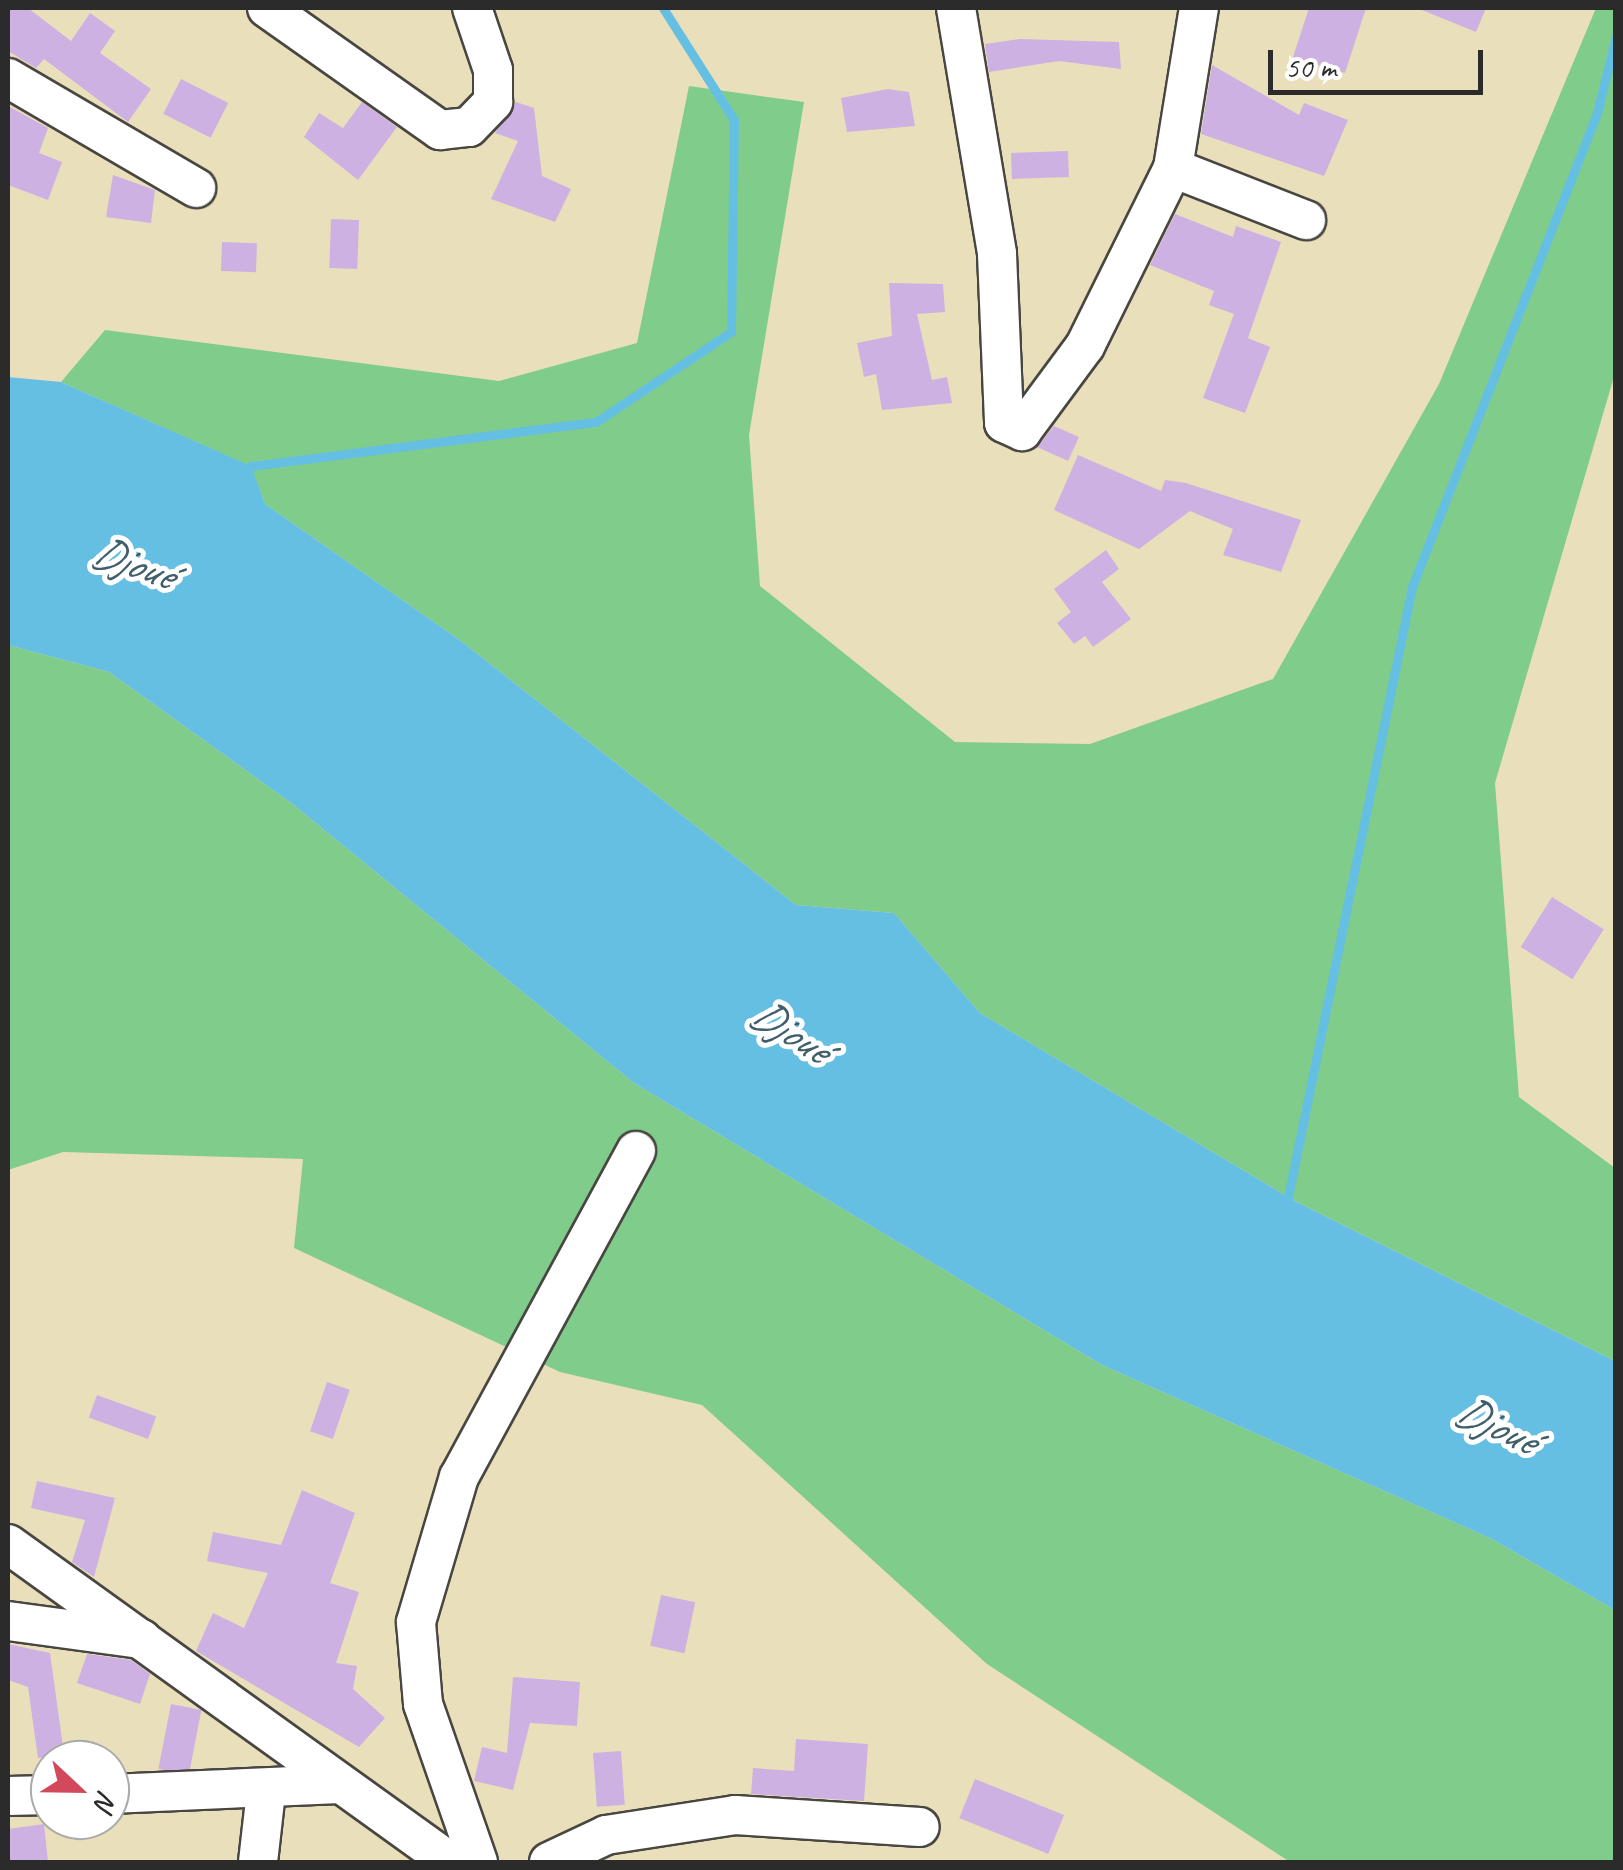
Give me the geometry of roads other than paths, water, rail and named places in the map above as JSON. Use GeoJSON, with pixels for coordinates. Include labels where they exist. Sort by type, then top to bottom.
{"type":"FeatureCollection","features":[{"type":"Feature","properties":{"kind":"street"},"geometry":{"type":"LineString","coordinates":[[268,8],[440,130],[469,127],[493,102],[493,70],[472,8]]}},
{"type":"Feature","properties":{"kind":"street"},"geometry":{"type":"LineString","coordinates":[[956,8],[997,254],[1007,428],[1022,432],[1050,403],[1173,168],[1199,8]]}},
{"type":"Feature","properties":{"kind":"street"},"geometry":{"type":"LineString","coordinates":[[8,78],[196,188]]}},
{"type":"Feature","properties":{"kind":"street"},"geometry":{"type":"LineString","coordinates":[[1173,168],[1306,220]]}},
{"type":"Feature","properties":{"kind":"street"},"geometry":{"type":"LineString","coordinates":[[478,1862],[423,1704],[416,1622],[459,1477],[636,1151]]}},
{"type":"Feature","properties":{"kind":"street"},"geometry":{"type":"LineString","coordinates":[[8,1544],[150,1640],[450,1862]]}},
{"type":"Feature","properties":{"kind":"street"},"geometry":{"type":"LineString","coordinates":[[8,1621],[150,1640]]}},
{"type":"Feature","properties":{"kind":"street"},"geometry":{"type":"LineString","coordinates":[[130,1794],[266,1792],[340,1784]]}},
{"type":"Feature","properties":{"kind":"street"},"geometry":{"type":"LineString","coordinates":[[258,1862],[266,1792]]}},
{"type":"Feature","properties":{"kind":"street"},"geometry":{"type":"LineString","coordinates":[[549,1862],[606,1835],[736,1815],[920,1827]]}},
{"type":"Feature","properties":{"kind":"water","name":"Djoué"},"geometry":{"type":"Polygon","coordinates":[[[8,377],[61,382],[251,466],[265,504],[461,641],[796,905],[894,913],[980,1013],[1293,1200],[1615,1361],[1615,1610],[1492,1539],[1102,1365],[634,1083],[290,802],[109,672],[8,645],[8,377]]]}},
{"type":"Feature","properties":{"kind":"waterway"},"geometry":{"type":"LineString","coordinates":[[243,476],[251,466],[596,422],[731,332],[734,120],[663,8]]}},
{"type":"Feature","properties":{"kind":"waterway"},"geometry":{"type":"LineString","coordinates":[[1286,1207],[1412,587],[1597,113],[1616,36]]}}]}
